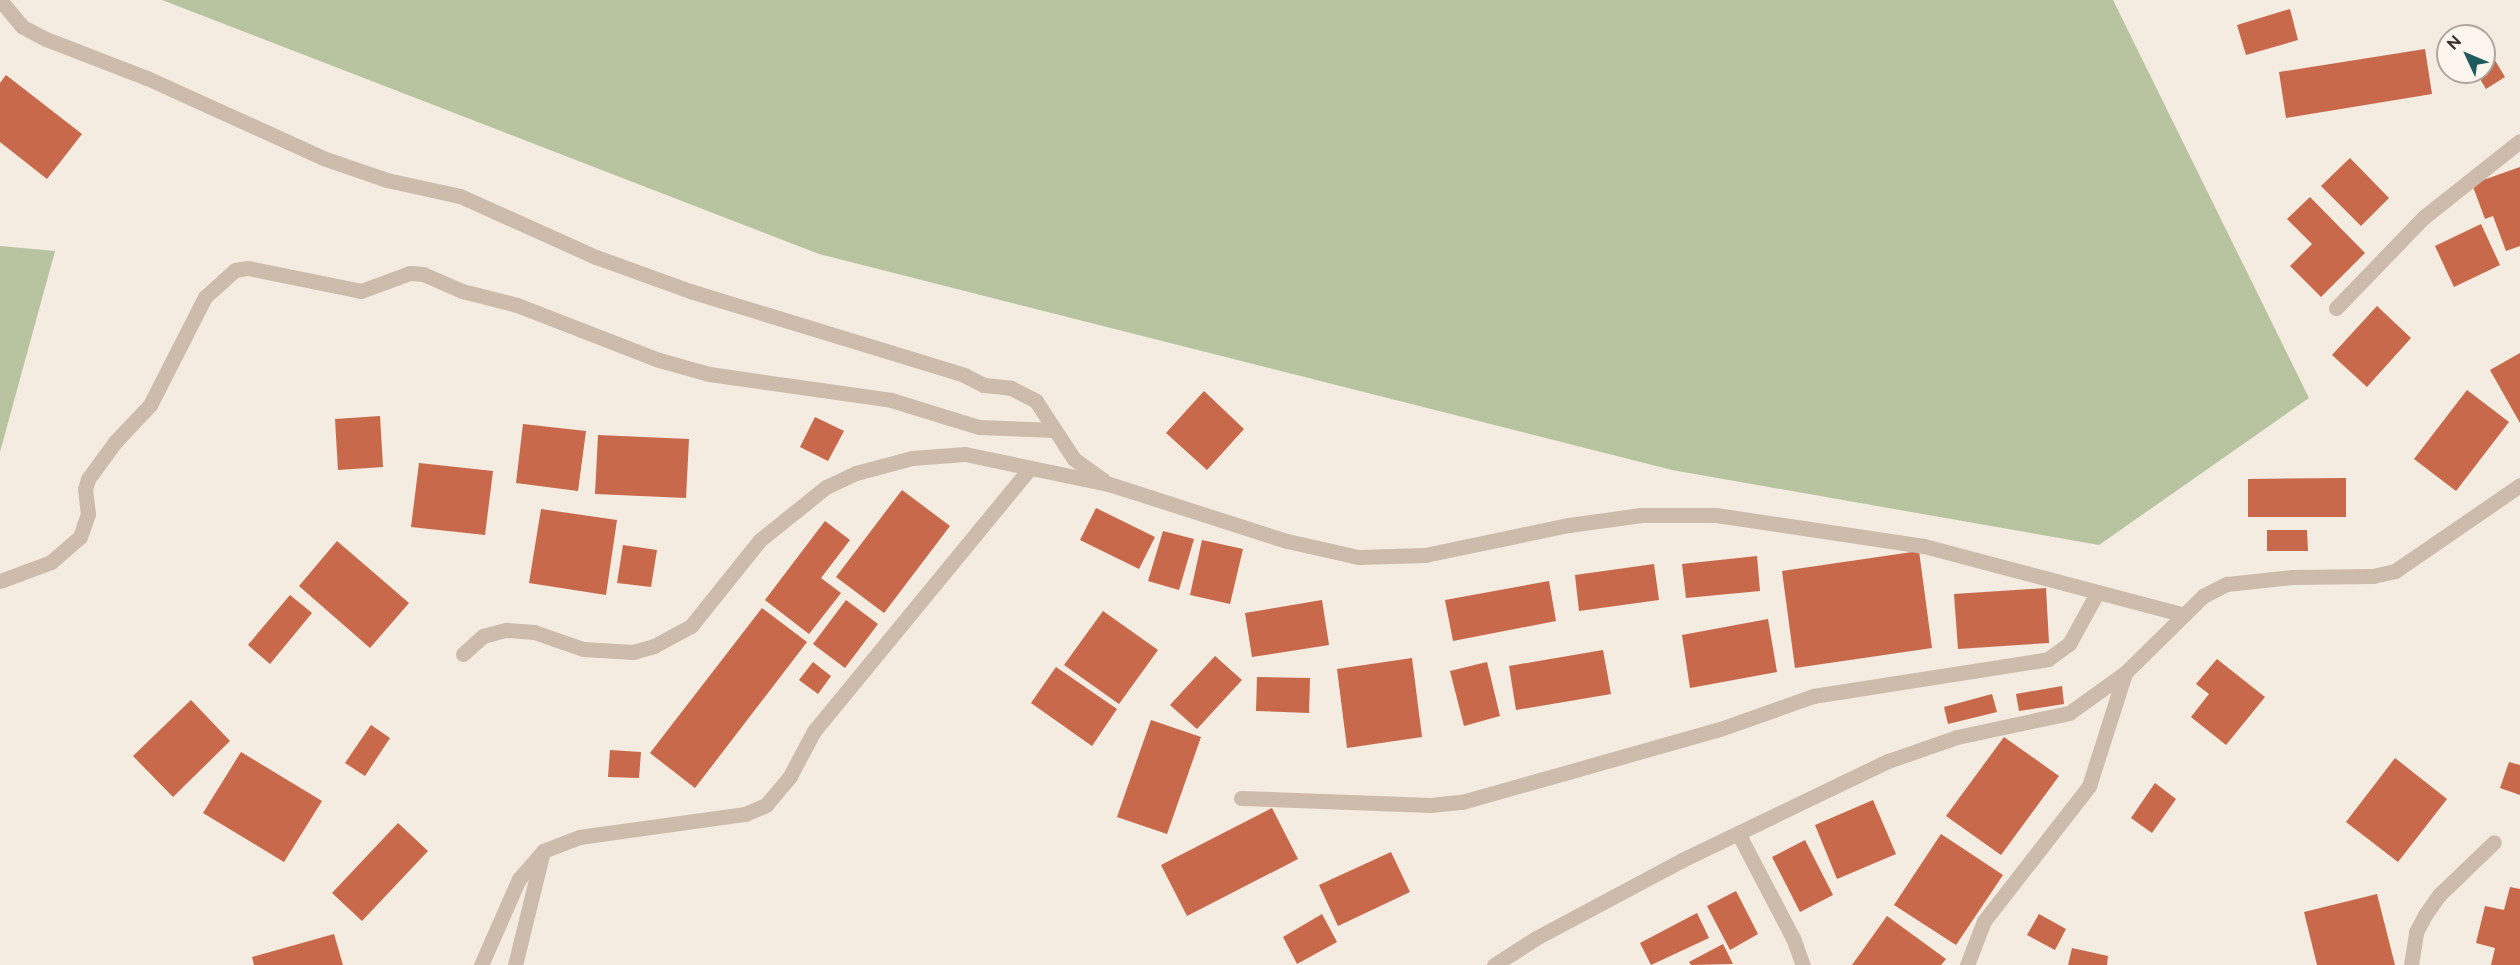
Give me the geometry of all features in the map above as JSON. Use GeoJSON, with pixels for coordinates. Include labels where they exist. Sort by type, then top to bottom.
{"type":"FeatureCollection","features":[{"type":"Feature","properties":{"kind":"street"},"geometry":{"type":"LineString","coordinates":[[0,0],[23,27],[46,39],[147,78],[323,158],[387,180],[460,196],[596,258],[690,291],[963,375],[984,384],[1011,388],[1036,401],[1074,459],[1109,484]]}},
{"type":"Feature","properties":{"kind":"street"},"geometry":{"type":"LineString","coordinates":[[2336,308],[2424,217],[2520,141]]}},
{"type":"Feature","properties":{"kind":"street"},"geometry":{"type":"LineString","coordinates":[[0,581],[51,562],[80,537],[88,514],[85,489],[88,479],[110,448],[150,405],[205,297],[235,270],[248,268],[361,291],[410,273],[423,274],[462,291],[517,305],[658,360],[709,374],[891,400],[979,427],[1055,430]]}},
{"type":"Feature","properties":{"kind":"street"},"geometry":{"type":"LineString","coordinates":[[463,654],[483,636],[506,630],[534,632],[583,648],[602,651],[633,652],[654,646],[691,626],[760,540],[826,487],[878,466],[940,455],[965,454],[1109,484],[1287,541],[1358,557],[1425,555],[1569,525],[1681,513],[1764,520],[1924,546],[2182,614]]}},
{"type":"Feature","properties":{"kind":"street"},"geometry":{"type":"LineString","coordinates":[[482,965],[519,879],[543,851],[579,837],[745,814],[766,805],[790,776],[814,731],[1030,468]]}},
{"type":"Feature","properties":{"kind":"street"},"geometry":{"type":"LineString","coordinates":[[1494,965],[1536,938],[1738,833],[1888,761],[1956,737],[2069,713],[2125,673],[2182,614],[2203,596],[2227,584],[2293,577],[2373,576],[2395,572],[2520,485]]}},
{"type":"Feature","properties":{"kind":"street"},"geometry":{"type":"LineString","coordinates":[[1241,798],[1431,805],[1462,802],[1720,729],[1813,696],[2048,659],[2069,644],[2097,593]]}},
{"type":"Feature","properties":{"kind":"street"},"geometry":{"type":"LineString","coordinates":[[1967,965],[1984,921],[2089,786],[2125,673]]}},
{"type":"Feature","properties":{"kind":"street"},"geometry":{"type":"LineString","coordinates":[[1738,833],[1793,938],[1803,965]]}},
{"type":"Feature","properties":{"kind":"street"},"geometry":{"type":"LineString","coordinates":[[2411,965],[2416,932],[2425,915],[2439,895],[2494,842]]}},
{"type":"Feature","properties":{"kind":"street"},"geometry":{"type":"LineString","coordinates":[[515,965],[543,851]]}},
{"type":"Feature","properties":{"kind":"green space"},"geometry":{"type":"Polygon","coordinates":[[[162,0],[2113,0],[2309,398],[2099,545],[1672,470],[819,254],[162,0]]]}},
{"type":"Feature","properties":{"kind":"green space"},"geometry":{"type":"Polygon","coordinates":[[[0,246],[55,251],[0,452],[0,246]]]}},
{"type":"Feature","properties":{"kind":"building"},"geometry":{"type":"Polygon","coordinates":[[[2290,9],[2298,40],[2246,55],[2237,25],[2290,9]]]}},
{"type":"Feature","properties":{"kind":"building"},"geometry":{"type":"Polygon","coordinates":[[[2425,49],[2432,94],[2286,118],[2279,72],[2425,49]]]}},
{"type":"Feature","properties":{"kind":"building"},"geometry":{"type":"Polygon","coordinates":[[[2496,62],[2505,77],[2496,83],[2496,62]]]}},
{"type":"Feature","properties":{"kind":"building"},"geometry":{"type":"Polygon","coordinates":[[[6,75],[82,134],[47,179],[0,142],[0,83],[6,75]]]}},
{"type":"Feature","properties":{"kind":"building"},"geometry":{"type":"Polygon","coordinates":[[[2483,84],[2494,84],[2486,89],[2483,84]]]}},
{"type":"Feature","properties":{"kind":"building"},"geometry":{"type":"Polygon","coordinates":[[[2350,158],[2389,198],[2361,226],[2321,186],[2350,158]]]}},
{"type":"Feature","properties":{"kind":"building"},"geometry":{"type":"Polygon","coordinates":[[[2520,167],[2520,246],[2506,251],[2493,216],[2485,219],[2472,184],[2520,167]]]}},
{"type":"Feature","properties":{"kind":"building"},"geometry":{"type":"Polygon","coordinates":[[[2310,197],[2365,253],[2321,297],[2290,266],[2312,244],[2287,219],[2310,197]]]}},
{"type":"Feature","properties":{"kind":"building"},"geometry":{"type":"Polygon","coordinates":[[[2481,224],[2500,265],[2454,287],[2435,246],[2481,224]]]}},
{"type":"Feature","properties":{"kind":"building"},"geometry":{"type":"Polygon","coordinates":[[[2377,306],[2411,338],[2367,387],[2332,355],[2377,306]]]}},
{"type":"Feature","properties":{"kind":"building"},"geometry":{"type":"Polygon","coordinates":[[[2520,353],[2520,423],[2490,370],[2520,353]]]}},
{"type":"Feature","properties":{"kind":"building"},"geometry":{"type":"Polygon","coordinates":[[[2467,390],[2509,422],[2456,491],[2414,459],[2467,390]]]}},
{"type":"Feature","properties":{"kind":"building"},"geometry":{"type":"Polygon","coordinates":[[[1204,391],[1244,429],[1207,470],[1166,433],[1204,391]]]}},
{"type":"Feature","properties":{"kind":"building"},"geometry":{"type":"Polygon","coordinates":[[[380,416],[383,467],[338,470],[335,419],[380,416]]]}},
{"type":"Feature","properties":{"kind":"building"},"geometry":{"type":"Polygon","coordinates":[[[815,417],[844,431],[828,461],[800,447],[815,417]]]}},
{"type":"Feature","properties":{"kind":"building"},"geometry":{"type":"Polygon","coordinates":[[[523,424],[586,431],[578,491],[516,483],[523,424]]]}},
{"type":"Feature","properties":{"kind":"building"},"geometry":{"type":"Polygon","coordinates":[[[598,435],[689,439],[686,498],[595,494],[598,435]]]}},
{"type":"Feature","properties":{"kind":"building"},"geometry":{"type":"Polygon","coordinates":[[[419,463],[493,471],[485,535],[411,527],[419,463]]]}},
{"type":"Feature","properties":{"kind":"building"},"geometry":{"type":"Polygon","coordinates":[[[2346,478],[2346,517],[2248,517],[2248,479],[2346,478]]]}},
{"type":"Feature","properties":{"kind":"building"},"geometry":{"type":"Polygon","coordinates":[[[902,490],[950,526],[884,613],[836,577],[902,490]]]}},
{"type":"Feature","properties":{"kind":"building"},"geometry":{"type":"Polygon","coordinates":[[[1096,508],[1155,537],[1139,569],[1080,540],[1096,508]]]}},
{"type":"Feature","properties":{"kind":"building"},"geometry":{"type":"Polygon","coordinates":[[[541,509],[617,520],[606,595],[529,583],[541,509]]]}},
{"type":"Feature","properties":{"kind":"building"},"geometry":{"type":"Polygon","coordinates":[[[825,521],[850,540],[821,578],[841,593],[809,634],[765,600],[825,521]]]}},
{"type":"Feature","properties":{"kind":"building"},"geometry":{"type":"Polygon","coordinates":[[[2267,530],[2307,530],[2308,551],[2267,551],[2267,530]]]}},
{"type":"Feature","properties":{"kind":"building"},"geometry":{"type":"Polygon","coordinates":[[[1163,531],[1194,539],[1179,590],[1148,581],[1163,531]]]}},
{"type":"Feature","properties":{"kind":"building"},"geometry":{"type":"Polygon","coordinates":[[[1202,540],[1243,549],[1230,604],[1190,595],[1202,540]]]}},
{"type":"Feature","properties":{"kind":"building"},"geometry":{"type":"Polygon","coordinates":[[[337,541],[409,603],[370,648],[299,586],[337,541]]]}},
{"type":"Feature","properties":{"kind":"building"},"geometry":{"type":"Polygon","coordinates":[[[623,545],[657,550],[651,587],[617,583],[623,545]]]}},
{"type":"Feature","properties":{"kind":"building"},"geometry":{"type":"Polygon","coordinates":[[[1919,551],[1932,648],[1795,668],[1782,571],[1919,551]]]}},
{"type":"Feature","properties":{"kind":"building"},"geometry":{"type":"Polygon","coordinates":[[[1757,556],[1760,591],[1686,598],[1682,564],[1757,556]]]}},
{"type":"Feature","properties":{"kind":"building"},"geometry":{"type":"Polygon","coordinates":[[[1654,564],[1659,600],[1579,611],[1575,575],[1654,564]]]}},
{"type":"Feature","properties":{"kind":"building"},"geometry":{"type":"Polygon","coordinates":[[[1549,581],[1556,621],[1453,641],[1445,600],[1549,581]]]}},
{"type":"Feature","properties":{"kind":"building"},"geometry":{"type":"Polygon","coordinates":[[[2046,588],[2049,643],[1958,649],[1954,594],[2046,588]]]}},
{"type":"Feature","properties":{"kind":"building"},"geometry":{"type":"Polygon","coordinates":[[[290,595],[312,613],[270,664],[248,645],[290,595]]]}},
{"type":"Feature","properties":{"kind":"building"},"geometry":{"type":"Polygon","coordinates":[[[846,600],[878,624],[845,668],[813,644],[846,600]]]}},
{"type":"Feature","properties":{"kind":"building"},"geometry":{"type":"Polygon","coordinates":[[[1322,600],[1329,645],[1252,657],[1245,613],[1322,600]]]}},
{"type":"Feature","properties":{"kind":"building"},"geometry":{"type":"Polygon","coordinates":[[[762,608],[807,642],[695,788],[650,753],[762,608]]]}},
{"type":"Feature","properties":{"kind":"building"},"geometry":{"type":"Polygon","coordinates":[[[1103,611],[1158,650],[1119,704],[1064,665],[1103,611]]]}},
{"type":"Feature","properties":{"kind":"building"},"geometry":{"type":"Polygon","coordinates":[[[1768,619],[1777,672],[1690,688],[1682,635],[1768,619]]]}},
{"type":"Feature","properties":{"kind":"building"},"geometry":{"type":"Polygon","coordinates":[[[1603,650],[1611,694],[1516,710],[1509,666],[1603,650]]]}},
{"type":"Feature","properties":{"kind":"building"},"geometry":{"type":"Polygon","coordinates":[[[1215,656],[1242,680],[1197,729],[1170,705],[1215,656]]]}},
{"type":"Feature","properties":{"kind":"building"},"geometry":{"type":"Polygon","coordinates":[[[1412,658],[1422,737],[1347,748],[1337,669],[1412,658]]]}},
{"type":"Feature","properties":{"kind":"building"},"geometry":{"type":"Polygon","coordinates":[[[2217,659],[2265,697],[2226,745],[2191,717],[2209,694],[2196,684],[2217,659]]]}},
{"type":"Feature","properties":{"kind":"building"},"geometry":{"type":"Polygon","coordinates":[[[813,662],[831,676],[818,694],[799,680],[813,662]]]}},
{"type":"Feature","properties":{"kind":"building"},"geometry":{"type":"Polygon","coordinates":[[[1487,662],[1500,716],[1464,726],[1450,671],[1487,662]]]}},
{"type":"Feature","properties":{"kind":"building"},"geometry":{"type":"Polygon","coordinates":[[[1056,667],[1117,709],[1092,746],[1031,703],[1056,667]]]}},
{"type":"Feature","properties":{"kind":"building"},"geometry":{"type":"Polygon","coordinates":[[[1257,677],[1310,678],[1309,713],[1256,711],[1257,677]]]}},
{"type":"Feature","properties":{"kind":"building"},"geometry":{"type":"Polygon","coordinates":[[[2062,686],[2064,704],[2019,711],[2016,694],[2062,686]]]}},
{"type":"Feature","properties":{"kind":"building"},"geometry":{"type":"Polygon","coordinates":[[[1992,694],[1997,712],[1948,724],[1944,707],[1992,694]]]}},
{"type":"Feature","properties":{"kind":"building"},"geometry":{"type":"Polygon","coordinates":[[[191,700],[230,741],[173,797],[133,756],[191,700]]]}},
{"type":"Feature","properties":{"kind":"building"},"geometry":{"type":"Polygon","coordinates":[[[1151,720],[1201,737],[1167,834],[1117,817],[1151,720]]]}},
{"type":"Feature","properties":{"kind":"building"},"geometry":{"type":"Polygon","coordinates":[[[371,725],[390,738],[365,776],[345,763],[371,725]]]}},
{"type":"Feature","properties":{"kind":"building"},"geometry":{"type":"Polygon","coordinates":[[[2004,737],[2059,776],[2001,855],[1946,816],[2004,737]]]}},
{"type":"Feature","properties":{"kind":"building"},"geometry":{"type":"Polygon","coordinates":[[[610,750],[641,752],[639,778],[608,777],[610,750]]]}},
{"type":"Feature","properties":{"kind":"building"},"geometry":{"type":"Polygon","coordinates":[[[241,752],[322,801],[284,862],[203,813],[241,752]]]}},
{"type":"Feature","properties":{"kind":"building"},"geometry":{"type":"Polygon","coordinates":[[[2395,758],[2447,799],[2398,862],[2346,822],[2395,758]]]}},
{"type":"Feature","properties":{"kind":"building"},"geometry":{"type":"Polygon","coordinates":[[[2509,762],[2520,765],[2520,795],[2500,788],[2509,762]]]}},
{"type":"Feature","properties":{"kind":"building"},"geometry":{"type":"Polygon","coordinates":[[[2155,783],[2176,799],[2152,833],[2131,818],[2155,783]]]}},
{"type":"Feature","properties":{"kind":"building"},"geometry":{"type":"Polygon","coordinates":[[[1873,800],[1896,854],[1837,879],[1815,825],[1873,800]]]}},
{"type":"Feature","properties":{"kind":"building"},"geometry":{"type":"Polygon","coordinates":[[[1272,808],[1298,859],[1187,916],[1161,865],[1272,808]]]}},
{"type":"Feature","properties":{"kind":"building"},"geometry":{"type":"Polygon","coordinates":[[[398,823],[428,851],[362,921],[332,893],[398,823]]]}},
{"type":"Feature","properties":{"kind":"building"},"geometry":{"type":"Polygon","coordinates":[[[1941,834],[2003,875],[1956,945],[1894,905],[1941,834]]]}},
{"type":"Feature","properties":{"kind":"building"},"geometry":{"type":"Polygon","coordinates":[[[1805,840],[1833,895],[1800,912],[1772,857],[1805,840]]]}},
{"type":"Feature","properties":{"kind":"building"},"geometry":{"type":"Polygon","coordinates":[[[1391,852],[1410,892],[1338,926],[1319,885],[1391,852]]]}},
{"type":"Feature","properties":{"kind":"building"},"geometry":{"type":"Polygon","coordinates":[[[2510,887],[2520,889],[2520,965],[2491,965],[2495,948],[2476,943],[2485,906],[2504,910],[2510,887]]]}},
{"type":"Feature","properties":{"kind":"building"},"geometry":{"type":"Polygon","coordinates":[[[1736,891],[1758,934],[1730,950],[1707,906],[1736,891]]]}},
{"type":"Feature","properties":{"kind":"building"},"geometry":{"type":"Polygon","coordinates":[[[2377,894],[2395,965],[2317,965],[2304,912],[2377,894]]]}},
{"type":"Feature","properties":{"kind":"building"},"geometry":{"type":"Polygon","coordinates":[[[1697,913],[1709,938],[1651,965],[1640,943],[1697,913]]]}},
{"type":"Feature","properties":{"kind":"building"},"geometry":{"type":"Polygon","coordinates":[[[1322,914],[1337,942],[1297,964],[1283,937],[1322,914]]]}},
{"type":"Feature","properties":{"kind":"building"},"geometry":{"type":"Polygon","coordinates":[[[2039,914],[2066,929],[2055,950],[2027,935],[2039,914]]]}},
{"type":"Feature","properties":{"kind":"building"},"geometry":{"type":"Polygon","coordinates":[[[1887,916],[1946,959],[1941,965],[1852,965],[1887,916]]]}},
{"type":"Feature","properties":{"kind":"building"},"geometry":{"type":"Polygon","coordinates":[[[334,934],[343,965],[254,965],[252,957],[334,934]]]}},
{"type":"Feature","properties":{"kind":"building"},"geometry":{"type":"Polygon","coordinates":[[[1723,944],[1733,964],[1691,965],[1689,962],[1723,944]]]}},
{"type":"Feature","properties":{"kind":"building"},"geometry":{"type":"Polygon","coordinates":[[[2072,948],[2108,956],[2107,965],[2068,965],[2072,948]]]}}]}
